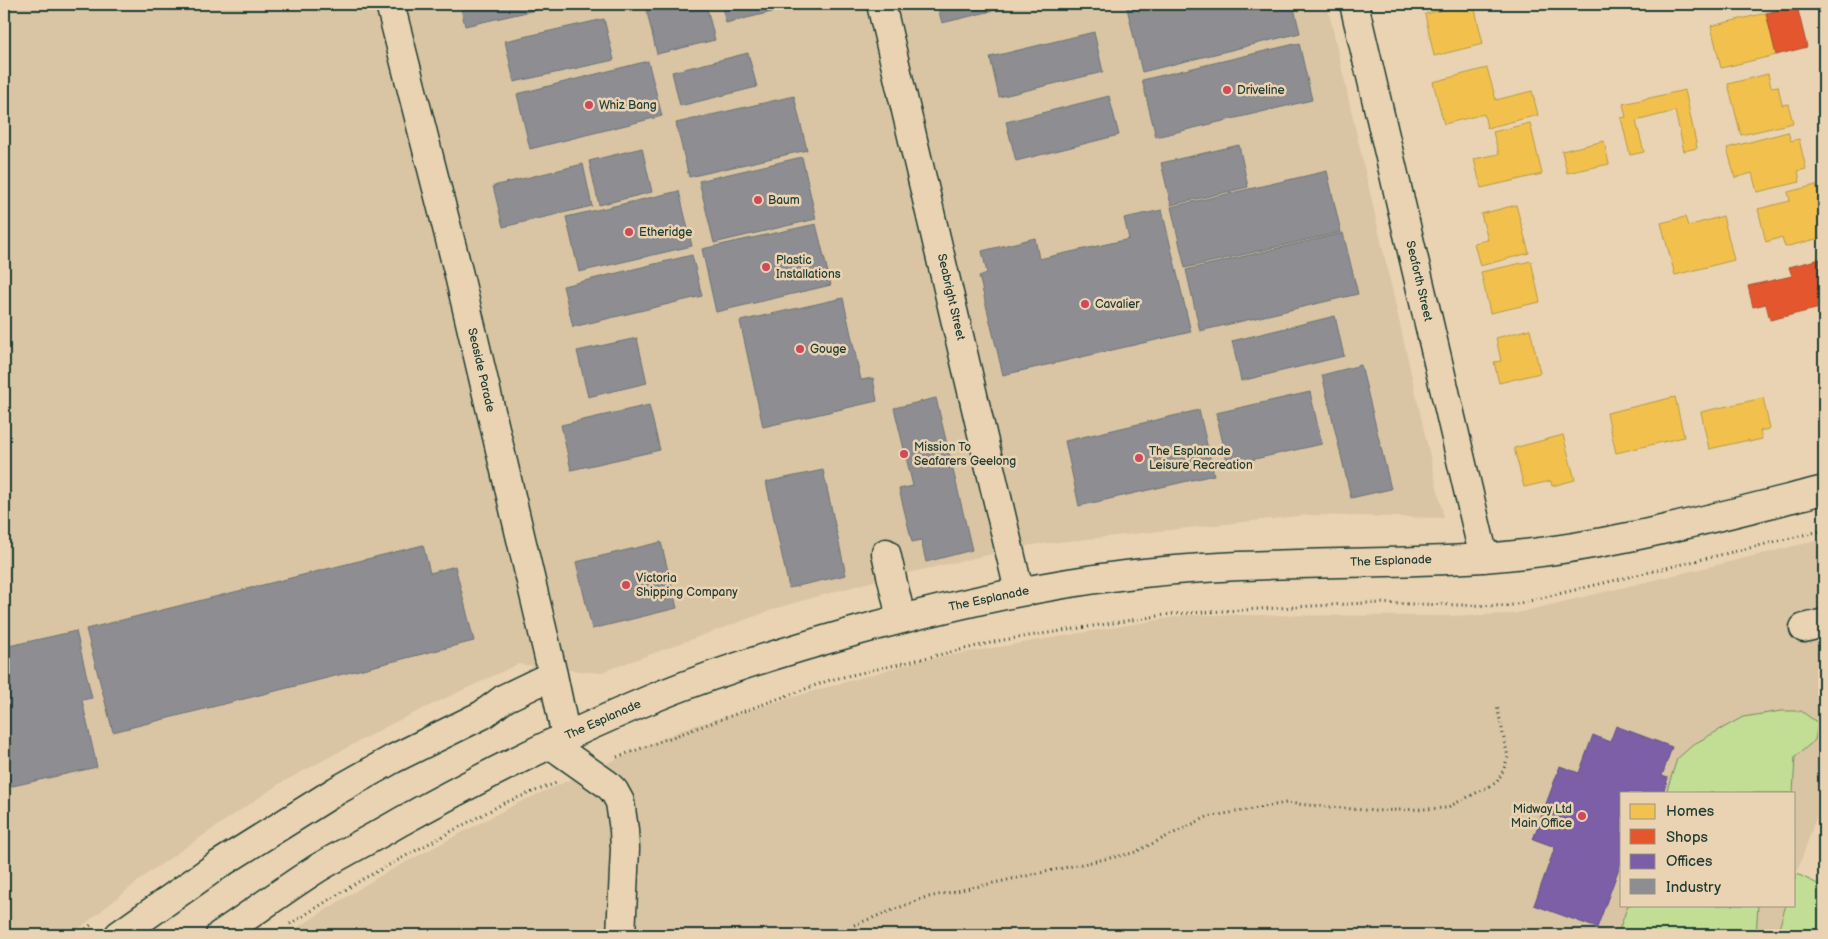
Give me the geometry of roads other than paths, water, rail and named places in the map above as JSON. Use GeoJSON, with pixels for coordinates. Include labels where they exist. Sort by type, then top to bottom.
{"type":"FeatureCollection","features":[{"type":"Feature","properties":{"kind":"street","name":"Seaside Parade"},"geometry":{"type":"LineString","coordinates":[[390,4],[460,281],[553,675],[558,741]]}},
{"type":"Feature","properties":{"kind":"street","name":"Seabright Street"},"geometry":{"type":"LineString","coordinates":[[881,4],[1019,591]]}},
{"type":"Feature","properties":{"kind":"street","name":"Seaforth Street"},"geometry":{"type":"LineString","coordinates":[[1354,4],[1484,558]]}},
{"type":"Feature","properties":{"kind":"street","name":"The Esplanade"},"geometry":{"type":"LineString","coordinates":[[220,935],[318,868],[443,798],[558,741],[655,698],[707,678],[798,647],[901,618],[1019,591],[1119,575],[1283,564],[1484,558],[1534,553],[1591,544],[1729,514],[1824,490]]}},
{"type":"Feature","properties":{"kind":"street"},"geometry":{"type":"LineString","coordinates":[[886,553],[901,618]]}},
{"type":"Feature","properties":{"kind":"street"},"geometry":{"type":"LineString","coordinates":[[118,935],[218,865],[336,791],[482,715],[505,698],[553,675]]}},
{"type":"Feature","properties":{"kind":"street"},"geometry":{"type":"LineString","coordinates":[[558,741],[586,771],[611,788],[620,802],[625,849],[622,935]]}},
{"type":"Feature","properties":{"kind":"place","name":"Driveline"},"geometry":{"type":"Point","coordinates":[1227,90]}},
{"type":"Feature","properties":{"kind":"place","name":"Whiz Bang"},"geometry":{"type":"Point","coordinates":[589,105]}},
{"type":"Feature","properties":{"kind":"place","name":"Baum"},"geometry":{"type":"Point","coordinates":[758,200]}},
{"type":"Feature","properties":{"kind":"place","name":"Etheridge"},"geometry":{"type":"Point","coordinates":[629,232]}},
{"type":"Feature","properties":{"kind":"place","name":"Plastic Installations"},"geometry":{"type":"Point","coordinates":[766,267]}},
{"type":"Feature","properties":{"kind":"place","name":"Cavalier"},"geometry":{"type":"Point","coordinates":[1085,304]}},
{"type":"Feature","properties":{"kind":"place","name":"Gouge"},"geometry":{"type":"Point","coordinates":[800,349]}},
{"type":"Feature","properties":{"kind":"place","name":"Mission To Seafarers Geelong"},"geometry":{"type":"Point","coordinates":[904,454]}},
{"type":"Feature","properties":{"kind":"place","name":"The Esplanade Leisure Recreation"},"geometry":{"type":"Point","coordinates":[1139,458]}},
{"type":"Feature","properties":{"kind":"place","name":"Victoria Shipping Company"},"geometry":{"type":"Point","coordinates":[626,585]}},
{"type":"Feature","properties":{"kind":"place","name":"Midway Ltd Main Office"},"geometry":{"type":"Point","coordinates":[1582,816]}}]}
